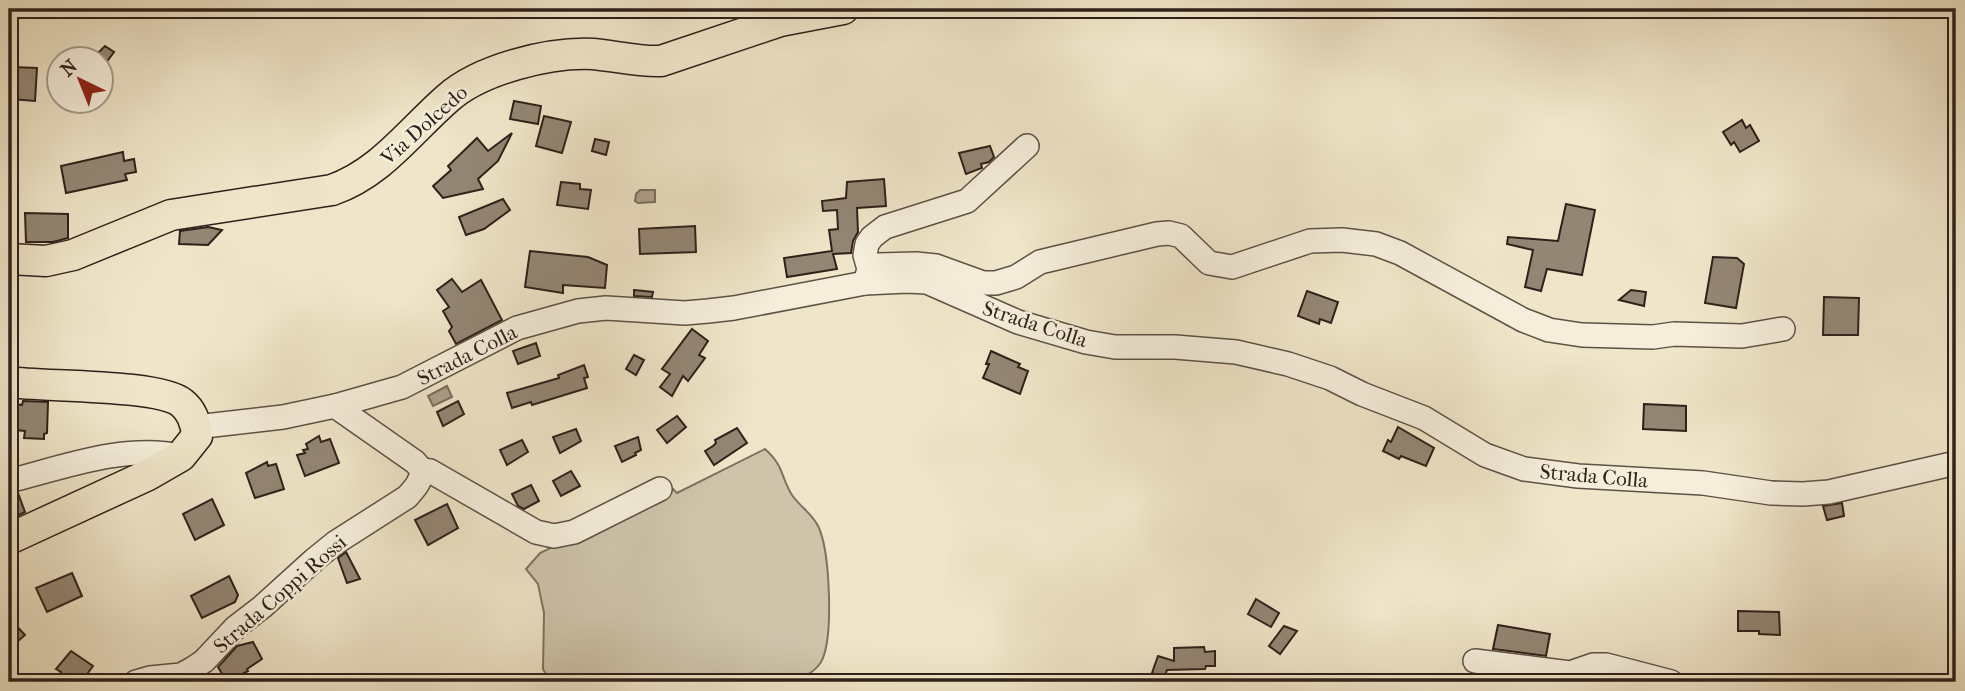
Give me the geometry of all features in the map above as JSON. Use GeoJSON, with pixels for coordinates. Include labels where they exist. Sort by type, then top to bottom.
{"type":"FeatureCollection","features":[{"type":"Feature","properties":{"kind":"main road","name":"Via Dolcedo"},"geometry":{"type":"LineString","coordinates":[[9,259],[46,261],[73,255],[171,215],[332,190],[346,185],[376,167],[448,97],[464,86],[531,61],[592,54],[644,62],[662,61],[780,21],[843,9]]}},
{"type":"Feature","properties":{"kind":"main road"},"geometry":{"type":"LineString","coordinates":[[9,382],[144,391],[169,396],[187,408],[197,427],[194,442],[181,456],[148,475],[9,539]]}},
{"type":"Feature","properties":{"kind":"street"},"geometry":{"type":"LineString","coordinates":[[867,276],[865,255],[867,244],[872,237],[885,228],[967,201],[1027,146]]}},
{"type":"Feature","properties":{"kind":"street"},"geometry":{"type":"LineString","coordinates":[[867,276],[878,265],[926,265],[952,271],[983,283],[996,283],[1016,276],[1040,262],[1169,233],[1181,236],[1209,263],[1232,267],[1310,241],[1342,240],[1376,244],[1401,253],[1523,320],[1549,330],[1582,335],[1653,337],[1674,334],[1742,336],[1783,329]]}},
{"type":"Feature","properties":{"kind":"street","name":"Strada Colla"},"geometry":{"type":"LineString","coordinates":[[197,427],[248,422],[335,406],[414,382],[517,328],[578,311],[606,308],[685,313],[734,309],[867,276],[927,282],[1018,322],[1086,342],[1115,347],[1174,347],[1236,352],[1288,364],[1329,378],[1424,418],[1485,455],[1524,469],[1578,476],[1703,483],[1772,493],[1803,494],[1829,492],[1956,463]]}},
{"type":"Feature","properties":{"kind":"street"},"geometry":{"type":"LineString","coordinates":[[335,406],[415,462],[422,470],[430,471],[536,532],[554,536],[573,532],[660,489]]}},
{"type":"Feature","properties":{"kind":"street"},"geometry":{"type":"LineString","coordinates":[[9,481],[110,456],[131,453],[181,456]]}},
{"type":"Feature","properties":{"kind":"street","name":"Strada Coppi Rossi"},"geometry":{"type":"LineString","coordinates":[[136,682],[181,675],[204,660],[236,627],[335,543],[407,497],[421,479],[422,470]]}},
{"type":"Feature","properties":{"kind":"street"},"geometry":{"type":"LineString","coordinates":[[1475,661],[1570,673],[1593,665],[1606,665],[1671,682]]}},
{"type":"Feature","properties":{"kind":"shaded area"},"geometry":{"type":"Polygon","coordinates":[[[640,190],[655,190],[655,202],[635,201],[640,190]]]}},
{"type":"Feature","properties":{"kind":"shaded area"},"geometry":{"type":"Polygon","coordinates":[[[447,386],[452,397],[433,406],[428,396],[447,386]]]}},
{"type":"Feature","properties":{"kind":"shaded area"},"geometry":{"type":"Polygon","coordinates":[[[765,449],[779,466],[792,495],[817,523],[823,540],[828,574],[829,612],[826,646],[817,667],[804,677],[789,682],[550,682],[543,669],[544,613],[538,584],[526,569],[540,553],[673,489],[677,493],[765,449]]]}},
{"type":"Feature","properties":{"kind":"building"},"geometry":{"type":"Polygon","coordinates":[[[13,67],[37,68],[35,101],[11,99],[13,67]]]}},
{"type":"Feature","properties":{"kind":"building"},"geometry":{"type":"Polygon","coordinates":[[[514,101],[541,106],[538,124],[510,119],[514,101]]]}},
{"type":"Feature","properties":{"kind":"building"},"geometry":{"type":"Polygon","coordinates":[[[544,116],[571,122],[562,153],[536,146],[544,116]]]}},
{"type":"Feature","properties":{"kind":"building"},"geometry":{"type":"Polygon","coordinates":[[[1742,120],[1746,128],[1750,125],[1759,141],[1740,152],[1734,142],[1731,145],[1723,132],[1742,120]]]}},
{"type":"Feature","properties":{"kind":"building"},"geometry":{"type":"Polygon","coordinates":[[[512,133],[498,161],[478,179],[483,189],[443,198],[433,186],[451,170],[448,166],[477,138],[488,151],[512,133]]]}},
{"type":"Feature","properties":{"kind":"building"},"geometry":{"type":"Polygon","coordinates":[[[595,139],[609,142],[606,155],[592,151],[595,139]]]}},
{"type":"Feature","properties":{"kind":"building"},"geometry":{"type":"Polygon","coordinates":[[[990,146],[994,157],[981,164],[982,168],[966,174],[959,153],[990,146]]]}},
{"type":"Feature","properties":{"kind":"building"},"geometry":{"type":"Polygon","coordinates":[[[123,152],[124,161],[134,159],[136,172],[125,174],[127,180],[66,193],[61,166],[123,152]]]}},
{"type":"Feature","properties":{"kind":"building"},"geometry":{"type":"Polygon","coordinates":[[[884,179],[886,206],[857,208],[858,232],[851,253],[833,254],[837,269],[787,277],[784,258],[832,251],[829,230],[838,229],[837,210],[823,211],[822,201],[846,198],[847,182],[884,179]]]}},
{"type":"Feature","properties":{"kind":"building"},"geometry":{"type":"Polygon","coordinates":[[[561,182],[580,184],[580,189],[591,190],[588,209],[557,205],[561,182]]]}},
{"type":"Feature","properties":{"kind":"building"},"geometry":{"type":"Polygon","coordinates":[[[503,199],[510,210],[484,229],[466,235],[459,217],[503,199]]]}},
{"type":"Feature","properties":{"kind":"building"},"geometry":{"type":"Polygon","coordinates":[[[1566,204],[1595,210],[1582,275],[1547,269],[1541,291],[1525,287],[1533,250],[1507,244],[1508,237],[1558,241],[1566,204]]]}},
{"type":"Feature","properties":{"kind":"building"},"geometry":{"type":"Polygon","coordinates":[[[25,213],[68,214],[68,238],[53,242],[26,242],[25,213]]]}},
{"type":"Feature","properties":{"kind":"building"},"geometry":{"type":"Polygon","coordinates":[[[695,226],[696,252],[640,254],[639,229],[695,226]]]}},
{"type":"Feature","properties":{"kind":"building"},"geometry":{"type":"Polygon","coordinates":[[[208,227],[222,230],[208,245],[179,244],[180,231],[208,227]]]}},
{"type":"Feature","properties":{"kind":"building"},"geometry":{"type":"Polygon","coordinates":[[[530,251],[588,257],[607,265],[605,288],[563,285],[563,293],[525,287],[530,251]]]}},
{"type":"Feature","properties":{"kind":"building"},"geometry":{"type":"Polygon","coordinates":[[[1713,257],[1737,258],[1744,264],[1736,308],[1705,303],[1713,257]]]}},
{"type":"Feature","properties":{"kind":"building"},"geometry":{"type":"Polygon","coordinates":[[[452,279],[462,292],[481,280],[502,320],[456,344],[449,331],[452,327],[443,311],[449,307],[437,290],[452,279]]]}},
{"type":"Feature","properties":{"kind":"building"},"geometry":{"type":"Polygon","coordinates":[[[634,290],[653,292],[652,297],[634,296],[634,290]]]}},
{"type":"Feature","properties":{"kind":"building"},"geometry":{"type":"Polygon","coordinates":[[[1631,290],[1646,292],[1644,306],[1619,300],[1631,290]]]}},
{"type":"Feature","properties":{"kind":"building"},"geometry":{"type":"Polygon","coordinates":[[[1307,291],[1338,302],[1331,323],[1320,319],[1319,324],[1298,316],[1307,291]]]}},
{"type":"Feature","properties":{"kind":"building"},"geometry":{"type":"Polygon","coordinates":[[[1824,297],[1859,298],[1858,335],[1823,335],[1824,297]]]}},
{"type":"Feature","properties":{"kind":"building"},"geometry":{"type":"Polygon","coordinates":[[[692,329],[708,341],[699,355],[705,358],[688,381],[683,376],[672,396],[660,387],[670,374],[662,369],[692,329]]]}},
{"type":"Feature","properties":{"kind":"building"},"geometry":{"type":"Polygon","coordinates":[[[536,343],[540,356],[518,364],[513,351],[536,343]]]}},
{"type":"Feature","properties":{"kind":"building"},"geometry":{"type":"Polygon","coordinates":[[[991,351],[1020,364],[1018,367],[1028,371],[1020,394],[983,378],[991,351]]]}},
{"type":"Feature","properties":{"kind":"building"},"geometry":{"type":"Polygon","coordinates":[[[634,355],[644,360],[636,375],[626,369],[634,355]]]}},
{"type":"Feature","properties":{"kind":"building"},"geometry":{"type":"Polygon","coordinates":[[[584,365],[588,377],[584,378],[587,388],[532,405],[531,402],[512,408],[507,393],[559,378],[558,375],[584,365]]]}},
{"type":"Feature","properties":{"kind":"building"},"geometry":{"type":"Polygon","coordinates":[[[23,401],[48,402],[47,433],[44,434],[44,439],[24,438],[25,431],[16,430],[16,404],[22,405],[23,401]]]}},
{"type":"Feature","properties":{"kind":"building"},"geometry":{"type":"Polygon","coordinates":[[[458,401],[464,414],[443,426],[437,412],[458,401]]]}},
{"type":"Feature","properties":{"kind":"building"},"geometry":{"type":"Polygon","coordinates":[[[1644,404],[1686,406],[1686,431],[1643,429],[1644,404]]]}},
{"type":"Feature","properties":{"kind":"building"},"geometry":{"type":"Polygon","coordinates":[[[677,416],[686,427],[667,443],[657,430],[677,416]]]}},
{"type":"Feature","properties":{"kind":"building"},"geometry":{"type":"Polygon","coordinates":[[[1398,427],[1434,448],[1426,466],[1401,456],[1399,459],[1383,451],[1398,427]]]}},
{"type":"Feature","properties":{"kind":"building"},"geometry":{"type":"Polygon","coordinates":[[[737,428],[747,443],[714,465],[705,451],[716,443],[715,440],[737,428]]]}},
{"type":"Feature","properties":{"kind":"building"},"geometry":{"type":"Polygon","coordinates":[[[576,429],[581,441],[560,453],[553,437],[576,429]]]}},
{"type":"Feature","properties":{"kind":"building"},"geometry":{"type":"Polygon","coordinates":[[[319,436],[321,442],[330,439],[339,463],[305,476],[297,455],[305,453],[303,450],[308,449],[306,444],[319,436]]]}},
{"type":"Feature","properties":{"kind":"building"},"geometry":{"type":"Polygon","coordinates":[[[638,437],[641,450],[622,462],[615,446],[638,437]]]}},
{"type":"Feature","properties":{"kind":"building"},"geometry":{"type":"Polygon","coordinates":[[[522,440],[528,452],[507,465],[500,450],[522,440]]]}},
{"type":"Feature","properties":{"kind":"building"},"geometry":{"type":"Polygon","coordinates":[[[267,462],[268,466],[276,464],[284,489],[255,498],[246,473],[267,462]]]}},
{"type":"Feature","properties":{"kind":"building"},"geometry":{"type":"Polygon","coordinates":[[[571,471],[580,486],[561,496],[553,481],[571,471]]]}},
{"type":"Feature","properties":{"kind":"building"},"geometry":{"type":"Polygon","coordinates":[[[531,485],[539,501],[524,509],[518,506],[512,494],[531,485]]]}},
{"type":"Feature","properties":{"kind":"building"},"geometry":{"type":"Polygon","coordinates":[[[18,493],[25,512],[9,520],[9,495],[18,493]]]}},
{"type":"Feature","properties":{"kind":"building"},"geometry":{"type":"Polygon","coordinates":[[[212,499],[224,525],[195,540],[183,514],[212,499]]]}},
{"type":"Feature","properties":{"kind":"building"},"geometry":{"type":"Polygon","coordinates":[[[1842,503],[1844,516],[1827,520],[1823,506],[1842,503]]]}},
{"type":"Feature","properties":{"kind":"building"},"geometry":{"type":"Polygon","coordinates":[[[447,504],[458,528],[428,545],[415,520],[447,504]]]}},
{"type":"Feature","properties":{"kind":"building"},"geometry":{"type":"Polygon","coordinates":[[[346,552],[360,579],[347,583],[338,558],[346,552]]]}},
{"type":"Feature","properties":{"kind":"building"},"geometry":{"type":"Polygon","coordinates":[[[72,573],[82,596],[47,612],[36,588],[72,573]]]}},
{"type":"Feature","properties":{"kind":"building"},"geometry":{"type":"Polygon","coordinates":[[[229,576],[238,595],[235,602],[202,618],[191,596],[229,576]]]}},
{"type":"Feature","properties":{"kind":"building"},"geometry":{"type":"Polygon","coordinates":[[[1256,599],[1279,613],[1271,627],[1248,614],[1256,599]]]}},
{"type":"Feature","properties":{"kind":"building"},"geometry":{"type":"Polygon","coordinates":[[[1738,611],[1779,612],[1780,635],[1738,631],[1738,611]]]}},
{"type":"Feature","properties":{"kind":"building"},"geometry":{"type":"Polygon","coordinates":[[[9,618],[25,635],[9,649],[9,618]]]}},
{"type":"Feature","properties":{"kind":"building"},"geometry":{"type":"Polygon","coordinates":[[[1498,625],[1550,634],[1546,656],[1493,649],[1498,625]]]}},
{"type":"Feature","properties":{"kind":"building"},"geometry":{"type":"Polygon","coordinates":[[[1284,626],[1297,631],[1280,654],[1269,646],[1284,626]]]}},
{"type":"Feature","properties":{"kind":"building"},"geometry":{"type":"Polygon","coordinates":[[[253,642],[262,659],[247,669],[248,671],[227,682],[218,667],[237,646],[253,642]]]}},
{"type":"Feature","properties":{"kind":"building"},"geometry":{"type":"Polygon","coordinates":[[[1204,647],[1205,652],[1215,651],[1215,666],[1206,666],[1205,669],[1167,670],[1164,679],[1152,673],[1158,656],[1174,661],[1174,648],[1204,647]]]}},
{"type":"Feature","properties":{"kind":"building"},"geometry":{"type":"Polygon","coordinates":[[[71,651],[93,666],[81,682],[55,682],[61,672],[56,669],[71,651]]]}}]}
